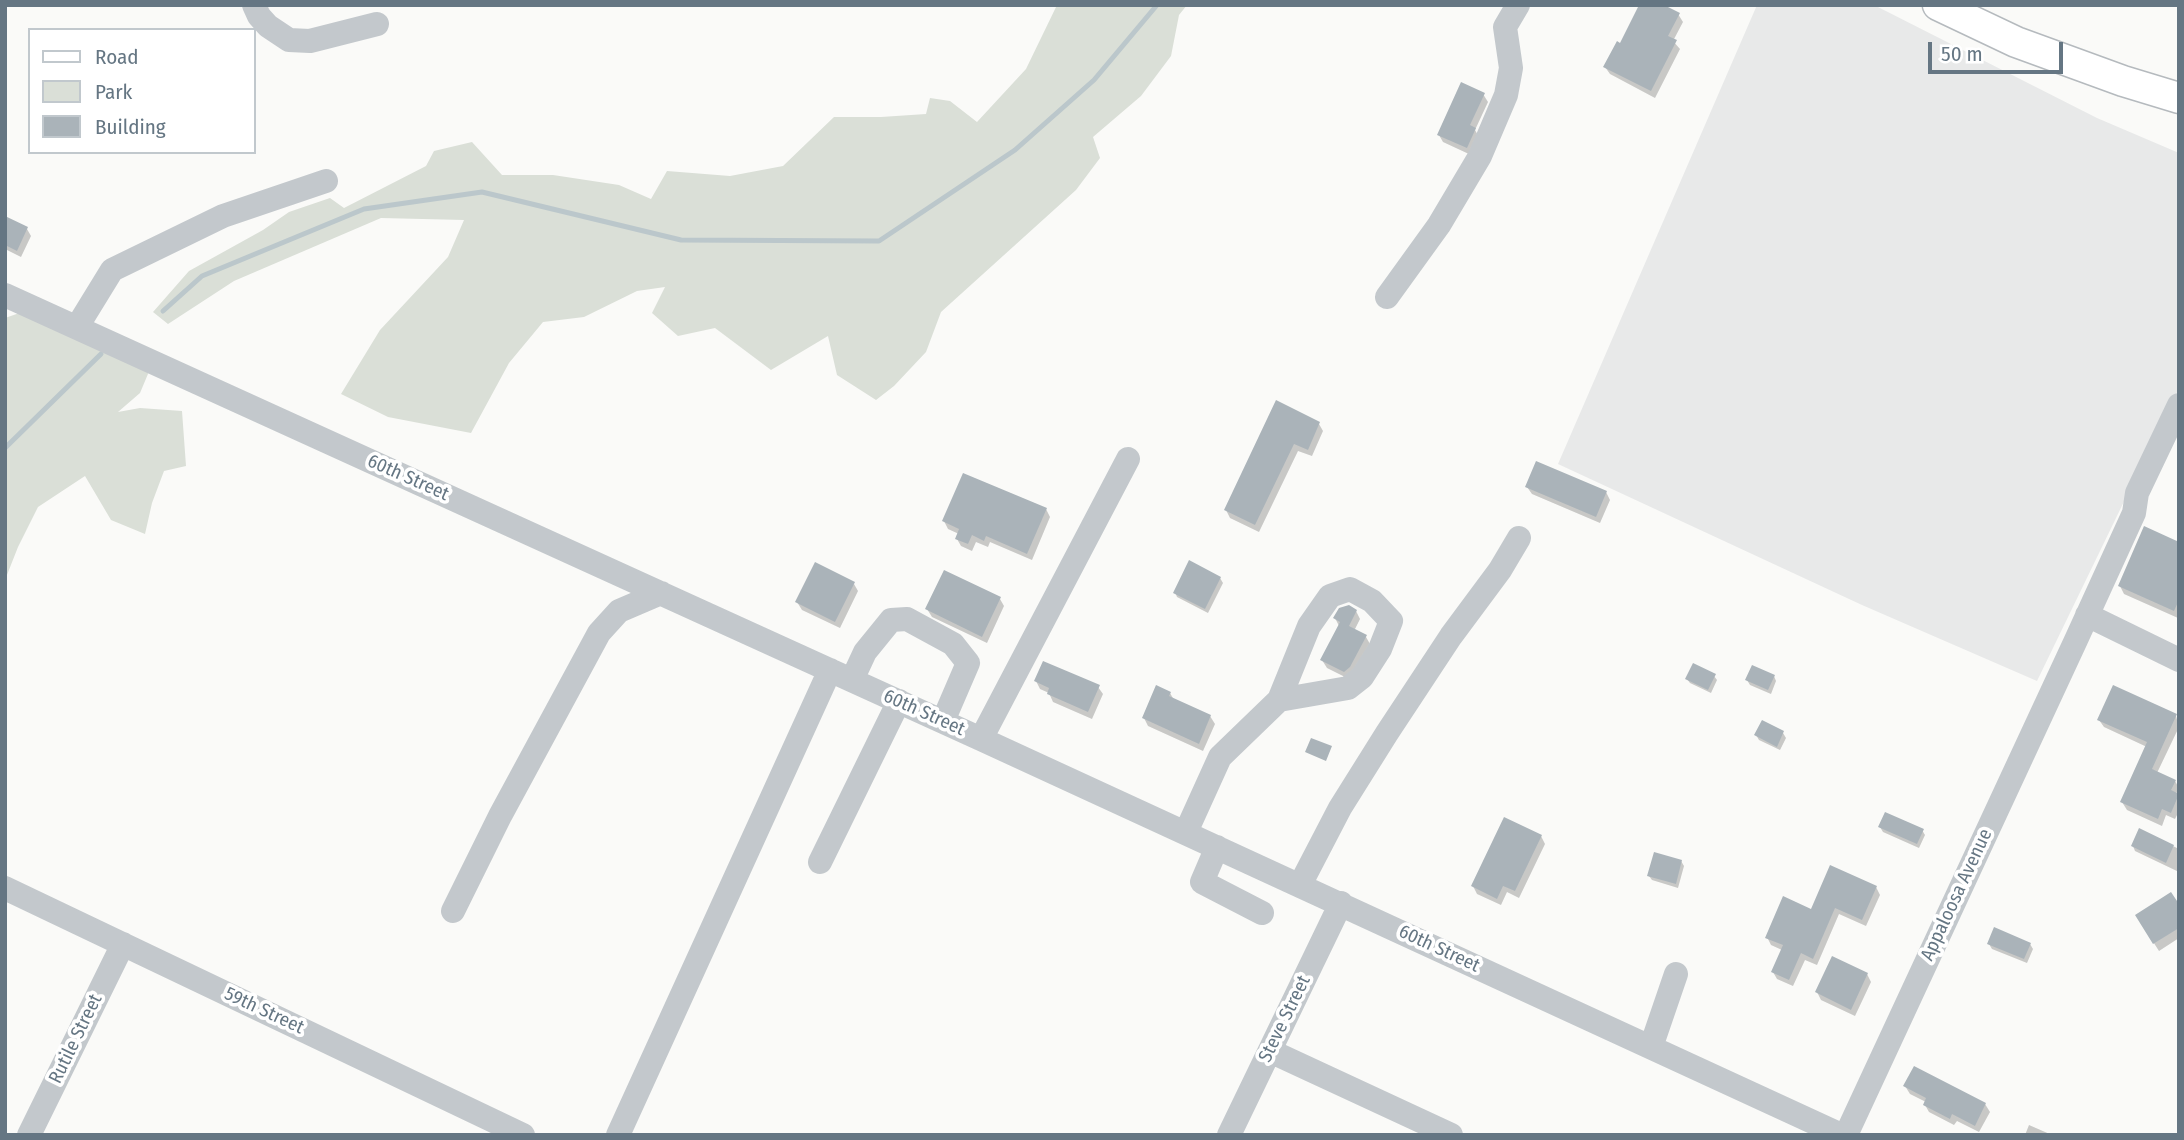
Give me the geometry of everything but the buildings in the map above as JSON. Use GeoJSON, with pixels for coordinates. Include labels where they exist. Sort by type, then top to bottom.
{"type":"FeatureCollection","features":[{"type":"Feature","properties":{"kind":"main road"},"geometry":{"type":"LineString","coordinates":[[1938,5],[2016,42],[2123,81],[2179,98]]}},
{"type":"Feature","properties":{"kind":"street"},"geometry":{"type":"LineString","coordinates":[[254,5],[268,26],[289,40],[310,41],[377,24]]}},
{"type":"Feature","properties":{"kind":"street"},"geometry":{"type":"LineString","coordinates":[[1387,297],[1439,225],[1480,156],[1506,95],[1511,68],[1505,27],[1518,5]]}},
{"type":"Feature","properties":{"kind":"street"},"geometry":{"type":"LineString","coordinates":[[77,327],[112,270],[222,216],[326,181]]}},
{"type":"Feature","properties":{"kind":"street","name":"60th Street"},"geometry":{"type":"LineString","coordinates":[[5,295],[981,738],[1843,1135]]}},
{"type":"Feature","properties":{"kind":"street","name":"Appaloosa Avenue"},"geometry":{"type":"LineString","coordinates":[[1843,1135],[2134,513],[2137,493],[2179,405]]}},
{"type":"Feature","properties":{"kind":"street"},"geometry":{"type":"LineString","coordinates":[[981,738],[1128,459]]}},
{"type":"Feature","properties":{"kind":"street"},"geometry":{"type":"LineString","coordinates":[[1300,885],[1340,808],[1387,733],[1451,636],[1500,570],[1519,538]]}},
{"type":"Feature","properties":{"kind":"street"},"geometry":{"type":"LineString","coordinates":[[1186,832],[1220,757],[1279,700],[1309,626],[1330,596],[1350,589],[1372,601],[1391,621],[1380,649],[1362,677],[1348,688],[1279,700]]}},
{"type":"Feature","properties":{"kind":"street"},"geometry":{"type":"LineString","coordinates":[[453,911],[500,816],[598,633],[619,611],[661,593]]}},
{"type":"Feature","properties":{"kind":"street"},"geometry":{"type":"LineString","coordinates":[[2087,615],[2179,660]]}},
{"type":"Feature","properties":{"kind":"street"},"geometry":{"type":"LineString","coordinates":[[852,680],[865,652],[891,620],[907,619],[953,644],[968,663],[943,721]]}},
{"type":"Feature","properties":{"kind":"street"},"geometry":{"type":"LineString","coordinates":[[618,1135],[830,670]]}},
{"type":"Feature","properties":{"kind":"street"},"geometry":{"type":"LineString","coordinates":[[820,862],[899,701]]}},
{"type":"Feature","properties":{"kind":"street"},"geometry":{"type":"LineString","coordinates":[[1217,847],[1202,882],[1262,914]]}},
{"type":"Feature","properties":{"kind":"street","name":"59th Street"},"geometry":{"type":"LineString","coordinates":[[5,888],[523,1135]]}},
{"type":"Feature","properties":{"kind":"street","name":"Steve Street"},"geometry":{"type":"LineString","coordinates":[[1229,1135],[1341,904]]}},
{"type":"Feature","properties":{"kind":"street","name":"Rutile Street"},"geometry":{"type":"LineString","coordinates":[[29,1135],[123,944]]}},
{"type":"Feature","properties":{"kind":"street"},"geometry":{"type":"LineString","coordinates":[[1651,1047],[1676,974]]}},
{"type":"Feature","properties":{"kind":"street"},"geometry":{"type":"LineString","coordinates":[[1269,1051],[1451,1135]]}},
{"type":"Feature","properties":{"kind":"shaded area"},"geometry":{"type":"Polygon","coordinates":[[[1757,5],[1874,5],[2097,118],[2179,153],[2179,388],[2037,681],[1862,605],[1558,464],[1757,5]]]}},
{"type":"Feature","properties":{"kind":"green space"},"geometry":{"type":"Polygon","coordinates":[[[1057,5],[1187,5],[1179,15],[1171,56],[1141,96],[1093,137],[1100,158],[1076,190],[941,312],[926,352],[894,386],[876,400],[837,375],[828,336],[771,370],[715,328],[678,336],[652,313],[665,287],[637,291],[584,317],[543,322],[509,363],[471,433],[388,417],[341,394],[380,330],[448,257],[464,220],[381,218],[234,281],[168,324],[153,312],[189,271],[263,230],[289,212],[330,198],[344,208],[426,166],[434,151],[472,142],[502,175],[553,175],[619,185],[651,199],[667,171],[730,176],[783,166],[834,117],[926,114],[930,98],[950,101],[977,122],[1026,69],[1057,5]]]}},
{"type":"Feature","properties":{"kind":"green space"},"geometry":{"type":"Polygon","coordinates":[[[34,308],[153,362],[140,393],[118,412],[140,408],[182,411],[186,466],[164,471],[152,503],[145,534],[111,520],[85,476],[38,507],[5,580],[5,318],[34,308]]]}},
{"type":"Feature","properties":{"kind":"waterway"},"geometry":{"type":"LineString","coordinates":[[163,311],[202,276],[364,209],[482,192],[681,240],[879,241],[1015,150],[1094,80],[1157,5]]}},
{"type":"Feature","properties":{"kind":"waterway"},"geometry":{"type":"LineString","coordinates":[[5,448],[101,354]]}}]}
